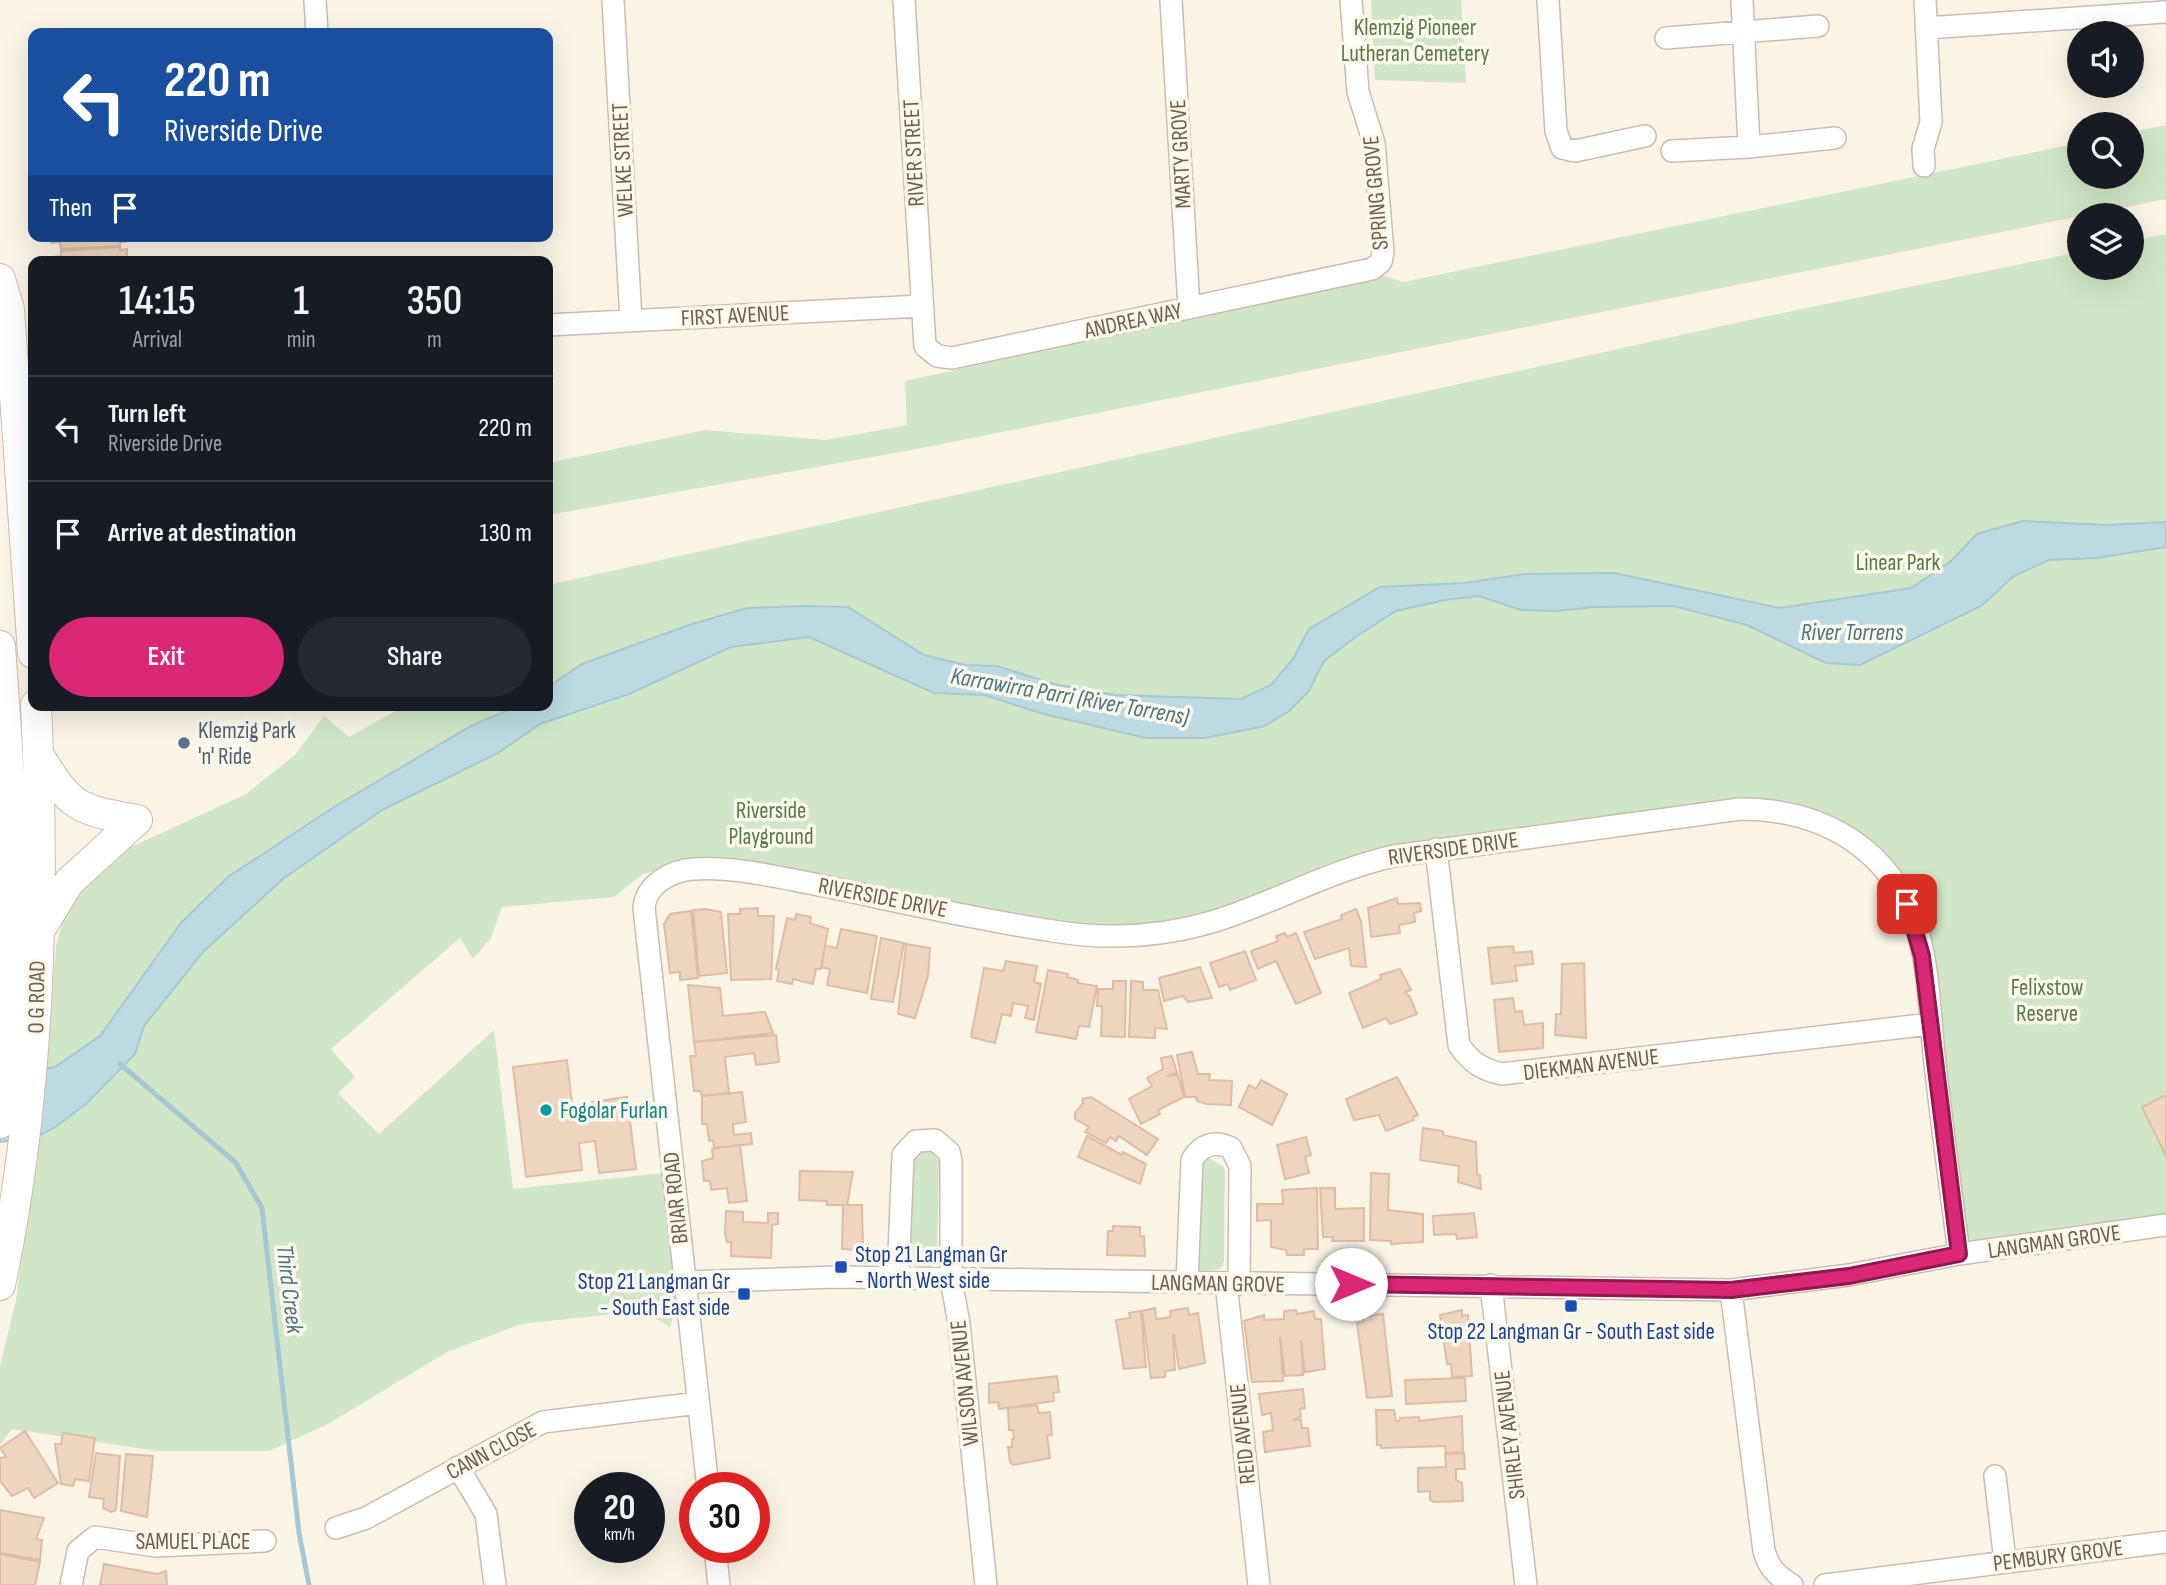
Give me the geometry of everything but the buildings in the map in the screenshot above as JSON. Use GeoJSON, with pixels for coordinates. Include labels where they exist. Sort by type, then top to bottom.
{"type":"FeatureCollection","features":[{"type":"Feature","properties":{"kind":"main road"},"geometry":{"type":"LineString","coordinates":[[0,279],[9,309],[15,360],[25,396],[28,518]]}},
{"type":"Feature","properties":{"kind":"main road"},"geometry":{"type":"LineString","coordinates":[[9,309],[28,322]]}},
{"type":"Feature","properties":{"kind":"main road","name":"O G ROAD"},"geometry":{"type":"LineString","coordinates":[[0,646],[4,696],[37,934],[23,1048],[0,1123]]}},
{"type":"Feature","properties":{"kind":"main road","name":"O G ROAD"},"geometry":{"type":"LineString","coordinates":[[0,1286],[16,1206],[23,1048],[26,843],[38,755],[36,711]]}},
{"type":"Feature","properties":{"kind":"main road"},"geometry":{"type":"LineString","coordinates":[[37,934],[69,882],[137,820],[89,812],[62,794],[38,755]]}},
{"type":"Feature","properties":{"kind":"street"},"geometry":{"type":"LineString","coordinates":[[315,0],[317,28]]}},
{"type":"Feature","properties":{"kind":"street","name":"WELKE STREET"},"geometry":{"type":"LineString","coordinates":[[613,0],[631,320]]}},
{"type":"Feature","properties":{"kind":"street","name":"RIVER STREET"},"geometry":{"type":"LineString","coordinates":[[904,0],[922,306]]}},
{"type":"Feature","properties":{"kind":"street","name":"MARTY GROVE"},"geometry":{"type":"LineString","coordinates":[[1171,0],[1189,308]]}},
{"type":"Feature","properties":{"kind":"street","name":"SPRING GROVE"},"geometry":{"type":"LineString","coordinates":[[1351,0],[1358,92],[1374,143],[1383,252],[1381,262]]}},
{"type":"Feature","properties":{"kind":"street"},"geometry":{"type":"LineString","coordinates":[[1548,0],[1556,131],[1562,148],[1575,151],[1645,136]]}},
{"type":"Feature","properties":{"kind":"street"},"geometry":{"type":"LineString","coordinates":[[1742,0],[1749,147]]}},
{"type":"Feature","properties":{"kind":"street"},"geometry":{"type":"LineString","coordinates":[[1924,166],[1923,149],[1931,122],[1925,0]]}},
{"type":"Feature","properties":{"kind":"street"},"geometry":{"type":"LineString","coordinates":[[1926,28],[2166,12]]}},
{"type":"Feature","properties":{"kind":"street"},"geometry":{"type":"LineString","coordinates":[[1666,38],[1818,26]]}},
{"type":"Feature","properties":{"kind":"street"},"geometry":{"type":"LineString","coordinates":[[1672,151],[1749,147],[1835,138]]}},
{"type":"Feature","properties":{"kind":"street","name":"ANDREA WAY"},"geometry":{"type":"LineString","coordinates":[[922,306],[925,346],[937,356],[952,358],[1372,269],[1381,262]]}},
{"type":"Feature","properties":{"kind":"street","name":"FIRST AVENUE"},"geometry":{"type":"LineString","coordinates":[[553,325],[922,306]]}},
{"type":"Feature","properties":{"kind":"street","name":"RIVERSIDE DRIVE"},"geometry":{"type":"LineString","coordinates":[[644,908],[648,891],[658,882],[672,874],[694,869],[792,880],[1052,931],[1091,936],[1151,934],[1216,920],[1351,866],[1436,849],[1740,808],[1773,809],[1808,817],[1838,830],[1867,851],[1894,881],[1918,933],[1959,1254]]}},
{"type":"Feature","properties":{"kind":"street","name":"DIEKMAN AVENUE"},"geometry":{"type":"LineString","coordinates":[[1436,849],[1459,1045],[1475,1064],[1490,1071],[1503,1074],[1930,1024]]}},
{"type":"Feature","properties":{"kind":"street","name":"BRIAR ROAD"},"geometry":{"type":"LineString","coordinates":[[644,908],[706,1472]]}},
{"type":"Feature","properties":{"kind":"street","name":"WILSON AVENUE"},"geometry":{"type":"LineString","coordinates":[[898,1277],[903,1155],[916,1141],[928,1138],[942,1143],[951,1161],[951,1279],[959,1324],[986,1585]]}},
{"type":"Feature","properties":{"kind":"street","name":"REID AVENUE"},"geometry":{"type":"LineString","coordinates":[[1187,1282],[1192,1160],[1205,1146],[1217,1143],[1231,1148],[1240,1166],[1233,1283],[1259,1585]]}},
{"type":"Feature","properties":{"kind":"street","name":"LANGMAN GROVE"},"geometry":{"type":"LineString","coordinates":[[686,1282],[898,1277],[1731,1290],[1849,1276],[1959,1254],[2166,1225]]}},
{"type":"Feature","properties":{"kind":"street","name":"SHIRLEY AVENUE"},"geometry":{"type":"LineString","coordinates":[[1491,1285],[1526,1585]]}},
{"type":"Feature","properties":{"kind":"street"},"geometry":{"type":"LineString","coordinates":[[1731,1290],[1764,1551],[1768,1564],[1777,1576],[1792,1585]]}},
{"type":"Feature","properties":{"kind":"street","name":"CANN CLOSE"},"geometry":{"type":"LineString","coordinates":[[336,1528],[366,1518],[535,1425],[553,1419],[698,1403]]}},
{"type":"Feature","properties":{"kind":"street"},"geometry":{"type":"LineString","coordinates":[[458,1467],[486,1514],[495,1585]]}},
{"type":"Feature","properties":{"kind":"street"},"geometry":{"type":"LineString","coordinates":[[1995,1476],[2006,1561]]}},
{"type":"Feature","properties":{"kind":"street","name":"SAMUEL PLACE"},"geometry":{"type":"LineString","coordinates":[[71,1585],[78,1551],[95,1537],[156,1546],[265,1541]]}},
{"type":"Feature","properties":{"kind":"street","name":"PEMBURY GROVE"},"geometry":{"type":"LineString","coordinates":[[1825,1585],[2166,1542]]}},
{"type":"Feature","properties":{"kind":"street"},"geometry":{"type":"LineString","coordinates":[[717,1563],[719,1585]]}},
{"type":"Feature","properties":{"kind":"green space","name":"Klemzig Pioneer Lutheran Cemetery"},"geometry":{"type":"Polygon","coordinates":[[[1371,0],[1461,0],[1466,83],[1375,80],[1371,0]]]}},
{"type":"Feature","properties":{"kind":"green space"},"geometry":{"type":"Polygon","coordinates":[[[2166,125],[2166,199],[2144,203],[2067,203],[2067,219],[912,450],[553,514],[553,462],[705,430],[826,440],[907,425],[905,381],[1382,275],[1403,282],[2067,145],[2067,189],[2144,189],[2144,130],[2166,125]]]}},
{"type":"Feature","properties":{"kind":"green space","name":"Linear Park"},"geometry":{"type":"Polygon","coordinates":[[[2166,234],[2166,1225],[1959,1254],[1918,933],[1894,881],[1796,810],[1411,846],[1194,922],[1111,931],[683,864],[643,874],[614,897],[502,907],[491,938],[473,959],[460,938],[331,1049],[355,1077],[338,1093],[379,1134],[494,1030],[513,1189],[664,1173],[680,1296],[670,1327],[642,1311],[521,1324],[447,1352],[330,1423],[269,1451],[157,1451],[12,1429],[0,1445],[0,1366],[16,1300],[47,1050],[56,946],[67,904],[89,871],[129,848],[246,794],[296,754],[324,716],[349,737],[395,711],[553,711],[553,584],[1749,320],[2067,254],[2067,280],[2144,280],[2144,239],[2166,234]]]}},
{"type":"Feature","properties":{"kind":"green space"},"geometry":{"type":"Polygon","coordinates":[[[931,1149],[939,1161],[937,1259],[933,1266],[918,1270],[907,1257],[908,1157],[915,1150],[931,1149]]]}},
{"type":"Feature","properties":{"kind":"green space"},"geometry":{"type":"Polygon","coordinates":[[[1209,1158],[1224,1167],[1225,1172],[1224,1262],[1220,1269],[1205,1273],[1198,1269],[1201,1162],[1209,1158]]]}},
{"type":"Feature","properties":{"kind":"water","name":"River Torrens"},"geometry":{"type":"Polygon","coordinates":[[[2023,521],[2106,525],[2166,522],[2166,547],[2097,558],[2049,560],[2014,576],[1981,606],[1860,665],[1826,663],[1747,625],[1674,606],[1595,607],[1556,611],[1521,610],[1479,596],[1445,600],[1396,611],[1357,636],[1324,661],[1309,691],[1289,711],[1265,726],[1205,738],[1146,738],[1044,714],[984,695],[934,693],[809,637],[731,647],[629,694],[540,724],[498,753],[382,810],[284,878],[203,952],[144,1026],[135,1054],[86,1104],[54,1128],[34,1138],[0,1142],[0,1077],[55,1067],[100,1036],[181,923],[228,877],[334,807],[471,726],[506,711],[553,711],[553,684],[582,664],[689,625],[747,608],[848,607],[924,655],[966,665],[997,666],[1054,684],[1115,695],[1241,699],[1271,685],[1293,659],[1309,629],[1380,587],[1464,583],[1525,574],[1614,573],[1780,608],[1911,588],[1950,562],[1977,534],[2023,521]]]}},
{"type":"Feature","properties":{"kind":"waterway","name":"Third Creek"},"geometry":{"type":"LineString","coordinates":[[120,1064],[236,1163],[262,1208],[299,1533],[309,1585]]}},
{"type":"Feature","properties":{"kind":"place","name":"Klemzig Park 'n' Ride"},"geometry":{"type":"Point","coordinates":[184,743]}},
{"type":"Feature","properties":{"kind":"place","name":"Fogolar Furlan"},"geometry":{"type":"Point","coordinates":[546,1110]}},
{"type":"Feature","properties":{"kind":"place","name":"Stop 21 Langman Gr - North West side"},"geometry":{"type":"Point","coordinates":[841,1267]}},
{"type":"Feature","properties":{"kind":"place","name":"Stop 21 Langman Gr - South East side"},"geometry":{"type":"Point","coordinates":[744,1294]}},
{"type":"Feature","properties":{"kind":"place","name":"Stop 22 Langman Gr - South East side"},"geometry":{"type":"Point","coordinates":[1571,1306]}},
{"type":"Feature","properties":{"kind":"route"},"geometry":{"type":"LineString","coordinates":[[1351,1284],[1731,1290],[1849,1276],[1959,1254],[1922,956],[1918,933],[1907,904]]}},
{"type":"Feature","properties":{"kind":"water label","name":"Karrawirra Parri (River Torrens)"},"geometry":{"type":"Point","coordinates":[1070,696]}},
{"type":"Feature","properties":{"kind":"park label","name":"Riverside Playground"},"geometry":{"type":"Point","coordinates":[771,823]}},
{"type":"Feature","properties":{"kind":"park label","name":"Felixstow Reserve"},"geometry":{"type":"Point","coordinates":[2047,1000]}}]}
